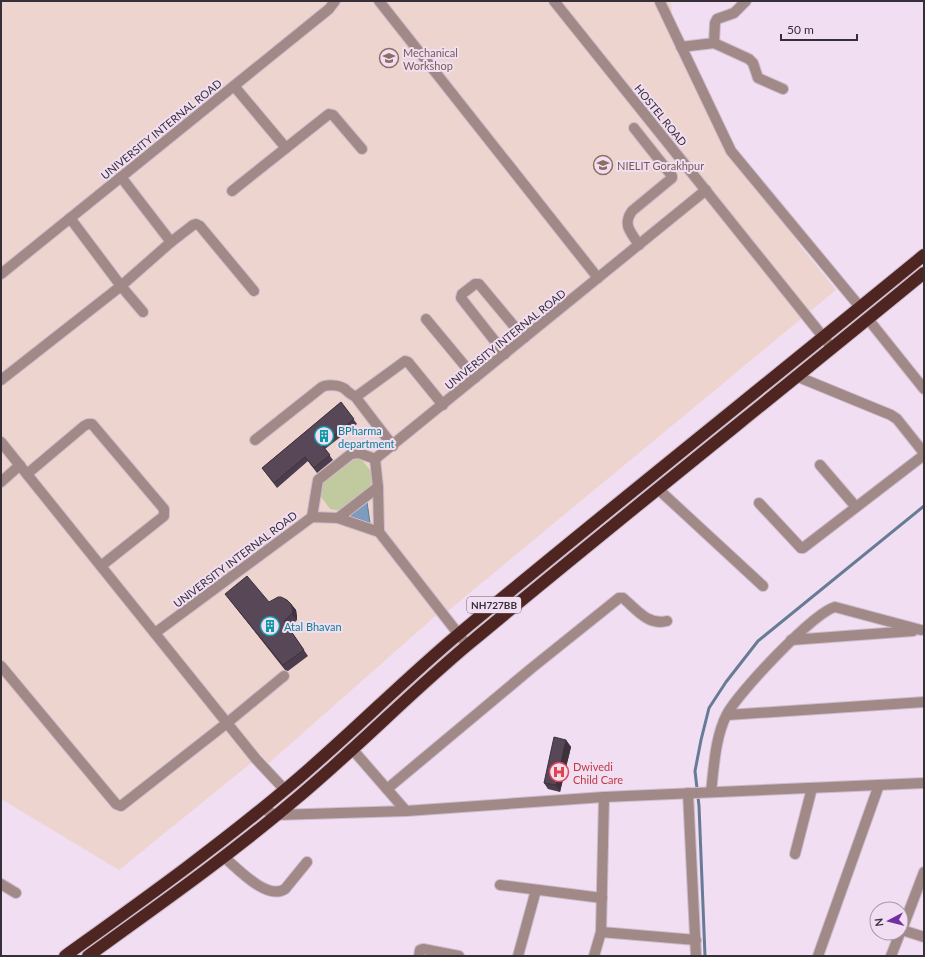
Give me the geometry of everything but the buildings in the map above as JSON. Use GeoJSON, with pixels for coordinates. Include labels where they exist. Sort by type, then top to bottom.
{"type":"FeatureCollection","features":[{"type":"Feature","properties":{"kind":"highway","name":"NH727BB"},"geometry":{"type":"LineString","coordinates":[[65,956],[209,850],[285,790],[344,740],[459,634],[924,255]]}},
{"type":"Feature","properties":{"kind":"highway","name":"NH727BB"},"geometry":{"type":"LineString","coordinates":[[88,956],[224,857],[353,750],[467,645],[924,273]]}},
{"type":"Feature","properties":{"kind":"street","name":"UNIVERSITY INTERNAL ROAD"},"geometry":{"type":"LineString","coordinates":[[1,274],[329,9],[335,1]]}},
{"type":"Feature","properties":{"kind":"street"},"geometry":{"type":"LineString","coordinates":[[379,1],[598,278]]}},
{"type":"Feature","properties":{"kind":"street","name":"HOSTEL ROAD"},"geometry":{"type":"LineString","coordinates":[[554,1],[832,348]]}},
{"type":"Feature","properties":{"kind":"street"},"geometry":{"type":"LineString","coordinates":[[714,43],[715,23],[717,19],[734,13],[746,1]]}},
{"type":"Feature","properties":{"kind":"street"},"geometry":{"type":"LineString","coordinates":[[660,2],[731,152],[860,307]]}},
{"type":"Feature","properties":{"kind":"street"},"geometry":{"type":"LineString","coordinates":[[681,47],[714,43],[749,59],[753,63],[758,78],[783,89]]}},
{"type":"Feature","properties":{"kind":"street"},"geometry":{"type":"LineString","coordinates":[[234,86],[286,148]]}},
{"type":"Feature","properties":{"kind":"street"},"geometry":{"type":"LineString","coordinates":[[232,191],[329,114],[333,115],[362,149]]}},
{"type":"Feature","properties":{"kind":"street"},"geometry":{"type":"LineString","coordinates":[[634,128],[672,176],[672,178],[636,208],[628,217],[627,224],[639,245]]}},
{"type":"Feature","properties":{"kind":"street"},"geometry":{"type":"LineString","coordinates":[[121,177],[171,242]]}},
{"type":"Feature","properties":{"kind":"street","name":"UNIVERSITY INTERNAL ROAD"},"geometry":{"type":"LineString","coordinates":[[375,459],[393,446],[706,190]]}},
{"type":"Feature","properties":{"kind":"street"},"geometry":{"type":"LineString","coordinates":[[70,218],[120,286],[143,312]]}},
{"type":"Feature","properties":{"kind":"street"},"geometry":{"type":"LineString","coordinates":[[1,380],[120,286],[193,225],[196,224],[200,226],[254,291]]}},
{"type":"Feature","properties":{"kind":"street"},"geometry":{"type":"LineString","coordinates":[[505,354],[461,298],[462,294],[475,284],[479,284],[524,338]]}},
{"type":"Feature","properties":{"kind":"street"},"geometry":{"type":"LineString","coordinates":[[426,318],[476,378]]}},
{"type":"Feature","properties":{"kind":"street"},"geometry":{"type":"LineString","coordinates":[[868,319],[924,389]]}},
{"type":"Feature","properties":{"kind":"street"},"geometry":{"type":"LineString","coordinates":[[356,397],[405,361],[408,362],[443,405]]}},
{"type":"Feature","properties":{"kind":"street"},"geometry":{"type":"LineString","coordinates":[[759,503],[801,548],[803,548],[924,454],[897,419],[891,415],[796,376]]}},
{"type":"Feature","properties":{"kind":"street"},"geometry":{"type":"LineString","coordinates":[[255,440],[325,385],[344,388],[349,394],[356,397],[393,446]]}},
{"type":"Feature","properties":{"kind":"street"},"geometry":{"type":"LineString","coordinates":[[27,474],[84,426],[92,424],[164,509],[164,516],[101,566]]}},
{"type":"Feature","properties":{"kind":"street"},"geometry":{"type":"LineString","coordinates":[[1,442],[256,759],[285,790]]}},
{"type":"Feature","properties":{"kind":"street"},"geometry":{"type":"LineString","coordinates":[[312,517],[318,480],[351,454],[359,453],[375,459],[378,487],[379,532],[467,645]]}},
{"type":"Feature","properties":{"kind":"street"},"geometry":{"type":"LineString","coordinates":[[1,482],[20,465]]}},
{"type":"Feature","properties":{"kind":"street"},"geometry":{"type":"LineString","coordinates":[[820,465],[856,507]]}},
{"type":"Feature","properties":{"kind":"street"},"geometry":{"type":"LineString","coordinates":[[338,518],[378,487]]}},
{"type":"Feature","properties":{"kind":"street"},"geometry":{"type":"LineString","coordinates":[[658,489],[763,586]]}},
{"type":"Feature","properties":{"kind":"street","name":"UNIVERSITY INTERNAL ROAD"},"geometry":{"type":"LineString","coordinates":[[155,633],[312,517],[338,518],[379,532]]}},
{"type":"Feature","properties":{"kind":"street"},"geometry":{"type":"LineString","coordinates":[[387,789],[533,667],[619,598],[623,598],[643,616],[650,620],[657,622],[666,621]]}},
{"type":"Feature","properties":{"kind":"street"},"geometry":{"type":"LineString","coordinates":[[707,792],[721,732],[727,715],[739,696],[791,640],[830,609],[835,607],[923,630]]}},
{"type":"Feature","properties":{"kind":"street"},"geometry":{"type":"LineString","coordinates":[[791,640],[923,630]]}},
{"type":"Feature","properties":{"kind":"street"},"geometry":{"type":"LineString","coordinates":[[1,666],[116,804],[121,806],[227,723],[284,676]]}},
{"type":"Feature","properties":{"kind":"street"},"geometry":{"type":"LineString","coordinates":[[727,715],[924,702]]}},
{"type":"Feature","properties":{"kind":"street"},"geometry":{"type":"LineString","coordinates":[[353,750],[406,811]]}},
{"type":"Feature","properties":{"kind":"street"},"geometry":{"type":"LineString","coordinates":[[262,808],[275,815],[406,811],[604,797],[924,783]]}},
{"type":"Feature","properties":{"kind":"street"},"geometry":{"type":"LineString","coordinates":[[818,956],[879,785]]}},
{"type":"Feature","properties":{"kind":"street"},"geometry":{"type":"LineString","coordinates":[[795,854],[812,788]]}},
{"type":"Feature","properties":{"kind":"street"},"geometry":{"type":"LineString","coordinates":[[689,793],[696,956]]}},
{"type":"Feature","properties":{"kind":"street"},"geometry":{"type":"LineString","coordinates":[[594,956],[601,932],[604,797]]}},
{"type":"Feature","properties":{"kind":"street"},"geometry":{"type":"LineString","coordinates":[[224,857],[252,881],[262,887],[276,892],[280,892],[285,889],[307,862]]}},
{"type":"Feature","properties":{"kind":"street"},"geometry":{"type":"LineString","coordinates":[[909,911],[923,875]]}},
{"type":"Feature","properties":{"kind":"street"},"geometry":{"type":"LineString","coordinates":[[1,884],[16,893]]}},
{"type":"Feature","properties":{"kind":"street"},"geometry":{"type":"LineString","coordinates":[[500,885],[602,898]]}},
{"type":"Feature","properties":{"kind":"street"},"geometry":{"type":"LineString","coordinates":[[518,956],[536,890]]}},
{"type":"Feature","properties":{"kind":"street"},"geometry":{"type":"LineString","coordinates":[[601,932],[696,940]]}},
{"type":"Feature","properties":{"kind":"street"},"geometry":{"type":"LineString","coordinates":[[909,934],[924,937]]}},
{"type":"Feature","properties":{"kind":"street"},"geometry":{"type":"LineString","coordinates":[[892,956],[898,941]]}},
{"type":"Feature","properties":{"kind":"street"},"geometry":{"type":"LineString","coordinates":[[419,956],[420,950],[423,949],[459,956]]}},
{"type":"Feature","properties":{"kind":"shaded area"},"geometry":{"type":"Polygon","coordinates":[[[1,1],[671,1],[674,33],[733,148],[803,238],[797,242],[836,290],[443,615],[441,611],[269,763],[261,755],[119,870],[1,799],[1,1]]]}},
{"type":"Feature","properties":{"kind":"green space"},"geometry":{"type":"Polygon","coordinates":[[[361,459],[374,475],[373,488],[341,511],[330,509],[319,494],[322,480],[346,460],[361,459]]]}},
{"type":"Feature","properties":{"kind":"water"},"geometry":{"type":"Polygon","coordinates":[[[367,502],[370,523],[350,516],[367,502]]]}},
{"type":"Feature","properties":{"kind":"waterway"},"geometry":{"type":"LineString","coordinates":[[705,956],[699,806],[695,771],[709,708],[726,682],[758,641],[924,506]]}},
{"type":"Feature","properties":{"kind":"place","name":"Mechanical Workshop"},"geometry":{"type":"Point","coordinates":[389,58]}},
{"type":"Feature","properties":{"kind":"place","name":"NIELIT Gorakhpur"},"geometry":{"type":"Point","coordinates":[603,165]}},
{"type":"Feature","properties":{"kind":"place","name":"BPharma department"},"geometry":{"type":"Point","coordinates":[324,436]}},
{"type":"Feature","properties":{"kind":"place","name":"Atal Bhavan"},"geometry":{"type":"Point","coordinates":[270,626]}},
{"type":"Feature","properties":{"kind":"place","name":"Dwivedi Child Care"},"geometry":{"type":"Point","coordinates":[559,772]}}]}
